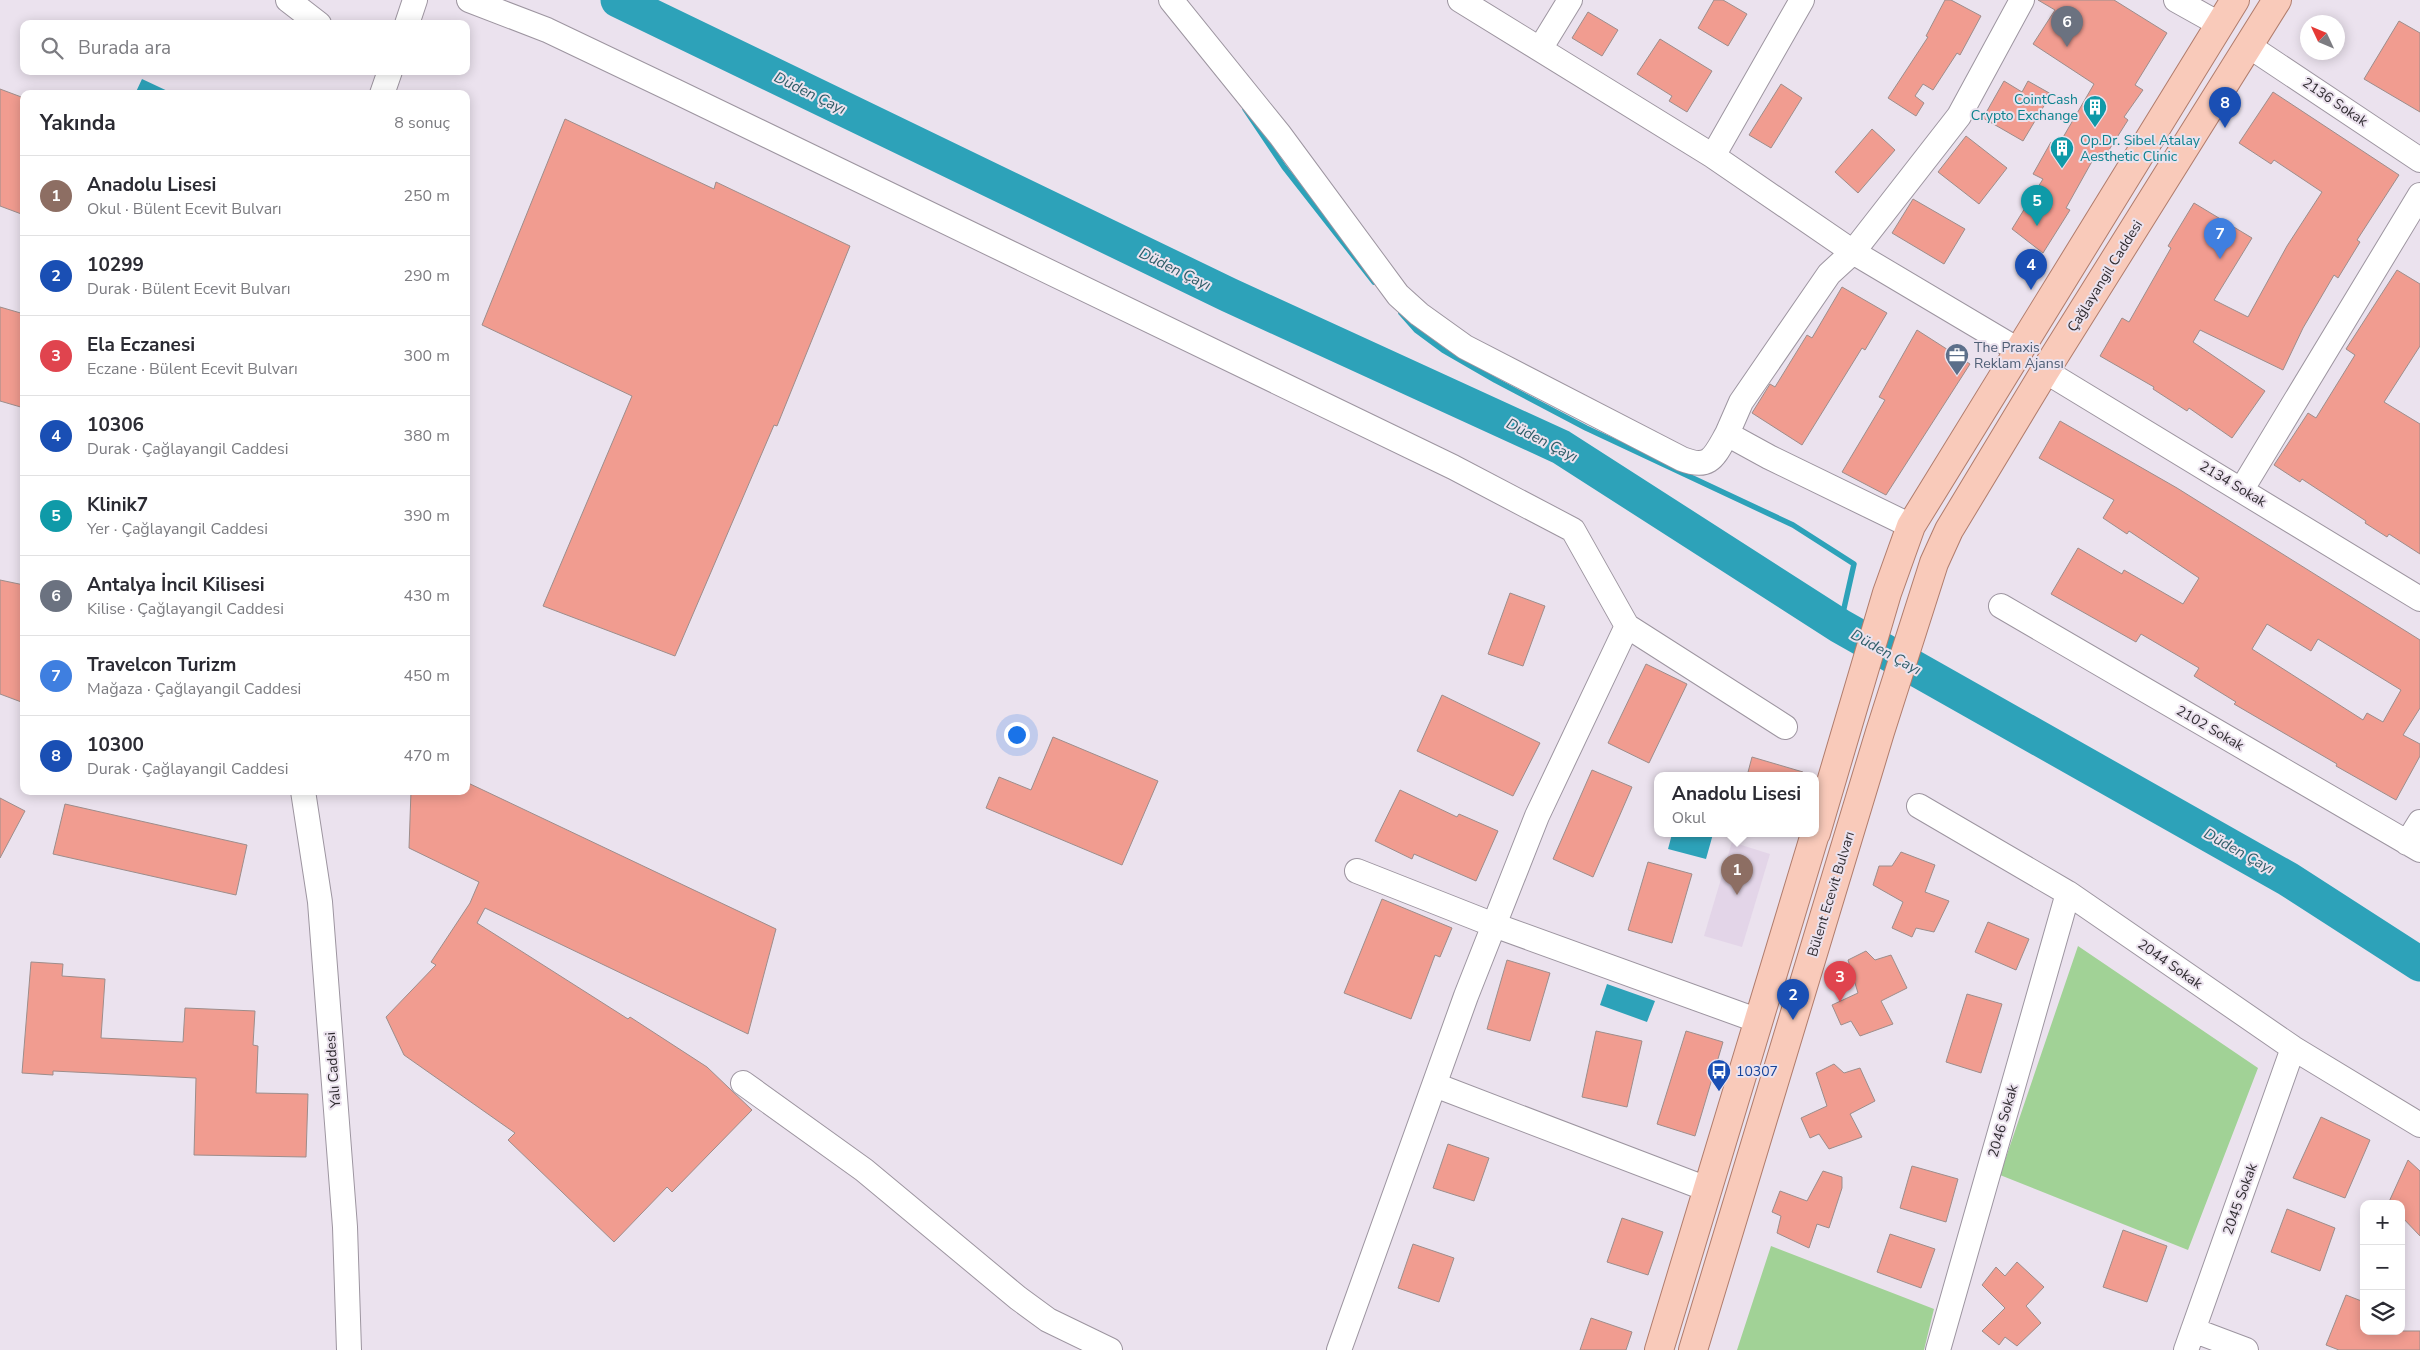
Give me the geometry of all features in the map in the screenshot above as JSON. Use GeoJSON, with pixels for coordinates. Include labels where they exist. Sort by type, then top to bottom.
{"type":"FeatureCollection","features":[{"type":"Feature","properties":{"kind":"main road"},"geometry":{"type":"LineString","coordinates":[[1819,823],[1887,593],[1911,526],[2235,0]]}},
{"type":"Feature","properties":{"kind":"main road","name":"Çağlayangil Caddesi"},"geometry":{"type":"LineString","coordinates":[[1919,611],[1934,563],[1949,530],[2278,0]]}},
{"type":"Feature","properties":{"kind":"main road","name":"Bülent Ecevit Bulvarı"},"geometry":{"type":"LineString","coordinates":[[1693,1350],[1880,732],[1919,611]]}},
{"type":"Feature","properties":{"kind":"main road"},"geometry":{"type":"LineString","coordinates":[[1659,1350],[1815,837]]}},
{"type":"Feature","properties":{"kind":"street"},"geometry":{"type":"LineString","coordinates":[[288,0],[315,20]]}},
{"type":"Feature","properties":{"kind":"street"},"geometry":{"type":"LineString","coordinates":[[408,20],[415,0]]}},
{"type":"Feature","properties":{"kind":"street"},"geometry":{"type":"LineString","coordinates":[[469,0],[547,30],[675,90],[1444,462],[1573,530],[1627,626],[1785,726]]}},
{"type":"Feature","properties":{"kind":"street"},"geometry":{"type":"LineString","coordinates":[[1171,0],[1280,136],[1398,295],[1419,314],[1465,348],[1682,459],[1703,464],[1715,457],[1741,402],[1829,274],[1852,252],[1959,116],[2022,0]]}},
{"type":"Feature","properties":{"kind":"street"},"geometry":{"type":"LineString","coordinates":[[1460,0],[1713,156],[1852,252],[2018,350]]}},
{"type":"Feature","properties":{"kind":"street"},"geometry":{"type":"LineString","coordinates":[[1540,49],[1570,0]]}},
{"type":"Feature","properties":{"kind":"street"},"geometry":{"type":"LineString","coordinates":[[1713,156],[1802,0]]}},
{"type":"Feature","properties":{"kind":"street"},"geometry":{"type":"LineString","coordinates":[[2176,0],[2219,24]]}},
{"type":"Feature","properties":{"kind":"street","name":"2136 Sokak"},"geometry":{"type":"LineString","coordinates":[[2249,46],[2420,160]]}},
{"type":"Feature","properties":{"kind":"street"},"geometry":{"type":"LineString","coordinates":[[2242,489],[2420,195]]}},
{"type":"Feature","properties":{"kind":"street","name":"2134 Sokak"},"geometry":{"type":"LineString","coordinates":[[2046,371],[2420,599]]}},
{"type":"Feature","properties":{"kind":"street"},"geometry":{"type":"LineString","coordinates":[[1727,434],[1769,457],[1911,526]]}},
{"type":"Feature","properties":{"kind":"street","name":"2102 Sokak"},"geometry":{"type":"LineString","coordinates":[[2001,606],[2414,846]]}},
{"type":"Feature","properties":{"kind":"street"},"geometry":{"type":"LineString","coordinates":[[1339,1350],[1434,1085],[1494,925],[1538,816],[1627,626]]}},
{"type":"Feature","properties":{"kind":"street","name":"Yalı Caddesi"},"geometry":{"type":"LineString","coordinates":[[304,795],[320,902],[345,1227],[349,1350]]}},
{"type":"Feature","properties":{"kind":"street","name":"2044 Sokak"},"geometry":{"type":"LineString","coordinates":[[1919,806],[2068,893],[2293,1048],[2420,1125]]}},
{"type":"Feature","properties":{"kind":"street"},"geometry":{"type":"LineString","coordinates":[[2414,846],[2420,822]]}},
{"type":"Feature","properties":{"kind":"street"},"geometry":{"type":"LineString","coordinates":[[1357,871],[1494,925],[1759,1021]]}},
{"type":"Feature","properties":{"kind":"street","name":"2046 Sokak"},"geometry":{"type":"LineString","coordinates":[[1938,1350],[2068,893]]}},
{"type":"Feature","properties":{"kind":"street","name":"2045 Sokak"},"geometry":{"type":"LineString","coordinates":[[2190,1340],[2293,1048]]}},
{"type":"Feature","properties":{"kind":"street"},"geometry":{"type":"LineString","coordinates":[[744,1083],[864,1170],[1018,1298],[1048,1320],[1110,1350]]}},
{"type":"Feature","properties":{"kind":"street"},"geometry":{"type":"LineString","coordinates":[[1434,1085],[1707,1189]]}},
{"type":"Feature","properties":{"kind":"street"},"geometry":{"type":"LineString","coordinates":[[2190,1340],[2246,1350]]}},
{"type":"Feature","properties":{"kind":"shaded area"},"geometry":{"type":"Polygon","coordinates":[[[1732,842],[1770,854],[1742,947],[1704,936],[1732,842]]]}},
{"type":"Feature","properties":{"kind":"green space"},"geometry":{"type":"Polygon","coordinates":[[[2078,946],[2258,1068],[2188,1250],[2000,1175],[2078,946]]]}},
{"type":"Feature","properties":{"kind":"green space"},"geometry":{"type":"Polygon","coordinates":[[[1771,1246],[1934,1309],[1924,1350],[1737,1350],[1771,1246]]]}},
{"type":"Feature","properties":{"kind":"water"},"geometry":{"type":"Polygon","coordinates":[[[142,79],[165,90],[137,90],[142,79]]]}},
{"type":"Feature","properties":{"kind":"water"},"geometry":{"type":"Polygon","coordinates":[[[1671,837],[1712,837],[1706,859],[1668,849],[1671,837]]]}},
{"type":"Feature","properties":{"kind":"water"},"geometry":{"type":"Polygon","coordinates":[[[1607,984],[1655,1001],[1647,1022],[1600,1005],[1607,984]]]}},
{"type":"Feature","properties":{"kind":"building"},"geometry":{"type":"Polygon","coordinates":[[[1714,0],[1723,0],[1747,14],[1728,46],[1698,28],[1714,0]]]}},
{"type":"Feature","properties":{"kind":"building"},"geometry":{"type":"Polygon","coordinates":[[[1945,0],[1951,0],[1981,16],[1960,55],[1957,53],[1933,90],[1923,84],[1915,96],[1924,103],[1916,116],[1888,98],[1928,37],[1926,36],[1945,0]]]}},
{"type":"Feature","properties":{"kind":"building"},"geometry":{"type":"Polygon","coordinates":[[[2038,0],[2114,0],[2167,33],[2135,85],[2143,90],[2124,117],[2128,120],[2102,161],[2095,156],[2066,208],[2070,210],[2043,253],[2012,229],[2043,179],[2033,174],[2051,142],[2058,146],[2094,84],[2033,44],[2055,10],[2038,0]]]}},
{"type":"Feature","properties":{"kind":"building"},"geometry":{"type":"Polygon","coordinates":[[[1588,12],[1618,30],[1602,56],[1572,38],[1588,12]]]}},
{"type":"Feature","properties":{"kind":"building"},"geometry":{"type":"Polygon","coordinates":[[[2399,21],[2420,33],[2420,112],[2364,79],[2399,21]]]}},
{"type":"Feature","properties":{"kind":"building"},"geometry":{"type":"Polygon","coordinates":[[[1660,39],[1712,71],[1687,112],[1669,101],[1672,96],[1637,74],[1660,39]]]}},
{"type":"Feature","properties":{"kind":"building"},"geometry":{"type":"Polygon","coordinates":[[[2004,81],[2022,92],[2028,81],[2051,94],[2023,141],[1983,118],[2004,81]]]}},
{"type":"Feature","properties":{"kind":"building"},"geometry":{"type":"Polygon","coordinates":[[[1781,84],[1802,98],[1771,148],[1749,135],[1781,84]]]}},
{"type":"Feature","properties":{"kind":"building"},"geometry":{"type":"Polygon","coordinates":[[[0,89],[20,96],[20,214],[0,206],[0,89]]]}},
{"type":"Feature","properties":{"kind":"building"},"geometry":{"type":"Polygon","coordinates":[[[2273,92],[2399,175],[2357,240],[2360,242],[2338,278],[2334,275],[2303,328],[2283,370],[2200,330],[2193,342],[2265,391],[2232,438],[2189,408],[2187,411],[2153,389],[2154,387],[2100,356],[2122,318],[2129,322],[2171,248],[2168,246],[2194,203],[2252,238],[2214,300],[2248,317],[2287,246],[2322,192],[2274,160],[2271,164],[2239,143],[2273,92]]]}},
{"type":"Feature","properties":{"kind":"building"},"geometry":{"type":"Polygon","coordinates":[[[565,119],[714,189],[716,182],[850,246],[777,426],[774,425],[675,656],[543,606],[632,396],[482,325],[565,119]]]}},
{"type":"Feature","properties":{"kind":"building"},"geometry":{"type":"Polygon","coordinates":[[[1872,129],[1895,150],[1858,193],[1835,172],[1872,129]]]}},
{"type":"Feature","properties":{"kind":"building"},"geometry":{"type":"Polygon","coordinates":[[[1966,136],[2007,168],[1979,204],[1938,172],[1966,136]]]}},
{"type":"Feature","properties":{"kind":"building"},"geometry":{"type":"Polygon","coordinates":[[[1913,199],[1965,229],[1944,264],[1892,233],[1913,199]]]}},
{"type":"Feature","properties":{"kind":"building"},"geometry":{"type":"Polygon","coordinates":[[[2397,270],[2420,284],[2420,346],[2384,402],[2420,424],[2420,554],[2389,534],[2387,537],[2302,479],[2300,482],[2274,465],[2308,413],[2316,418],[2355,355],[2346,349],[2397,270]]]}},
{"type":"Feature","properties":{"kind":"building"},"geometry":{"type":"Polygon","coordinates":[[[1842,287],[1887,313],[1865,350],[1862,348],[1802,445],[1752,413],[1770,384],[1775,387],[1807,335],[1812,338],[1842,287]]]}},
{"type":"Feature","properties":{"kind":"building"},"geometry":{"type":"Polygon","coordinates":[[[0,307],[20,313],[20,407],[0,401],[0,307]]]}},
{"type":"Feature","properties":{"kind":"building"},"geometry":{"type":"Polygon","coordinates":[[[1917,330],[1970,364],[1886,495],[1842,472],[1885,400],[1879,397],[1917,330]]]}},
{"type":"Feature","properties":{"kind":"building"},"geometry":{"type":"Polygon","coordinates":[[[2060,421],[2177,488],[2420,640],[2420,708],[2403,735],[2420,744],[2420,756],[2396,800],[2234,704],[2236,702],[2194,676],[2199,668],[2141,634],[2136,642],[2051,594],[2078,548],[2122,574],[2124,570],[2183,604],[2199,578],[2129,531],[2127,534],[2103,518],[2114,500],[2039,458],[2060,421]],[[2267,624],[2252,649],[2363,720],[2367,713],[2383,722],[2401,690],[2318,639],[2311,651],[2267,624]]]}},
{"type":"Feature","properties":{"kind":"building"},"geometry":{"type":"Polygon","coordinates":[[[0,580],[20,584],[20,702],[0,694],[0,580]]]}},
{"type":"Feature","properties":{"kind":"building"},"geometry":{"type":"Polygon","coordinates":[[[1510,593],[1545,606],[1523,666],[1488,654],[1510,593]]]}},
{"type":"Feature","properties":{"kind":"building"},"geometry":{"type":"Polygon","coordinates":[[[1646,664],[1687,684],[1649,763],[1608,743],[1646,664]]]}},
{"type":"Feature","properties":{"kind":"building"},"geometry":{"type":"Polygon","coordinates":[[[1442,695],[1540,743],[1513,796],[1417,751],[1442,695]]]}},
{"type":"Feature","properties":{"kind":"building"},"geometry":{"type":"Polygon","coordinates":[[[1053,737],[1158,781],[1122,865],[986,808],[999,777],[1031,790],[1053,737]]]}},
{"type":"Feature","properties":{"kind":"building"},"geometry":{"type":"Polygon","coordinates":[[[1752,757],[1803,772],[1748,772],[1752,757]]]}},
{"type":"Feature","properties":{"kind":"building"},"geometry":{"type":"Polygon","coordinates":[[[1592,770],[1632,787],[1593,877],[1553,859],[1592,770]]]}},
{"type":"Feature","properties":{"kind":"building"},"geometry":{"type":"Polygon","coordinates":[[[470,784],[776,929],[748,1034],[485,908],[477,923],[628,1019],[630,1017],[707,1067],[752,1110],[672,1192],[667,1187],[614,1242],[508,1140],[515,1133],[404,1055],[386,1017],[436,965],[431,962],[470,903],[479,882],[409,848],[411,795],[470,795],[470,784]]]}},
{"type":"Feature","properties":{"kind":"building"},"geometry":{"type":"Polygon","coordinates":[[[1400,790],[1457,817],[1459,814],[1498,831],[1476,881],[1414,854],[1412,859],[1375,841],[1400,790]]]}},
{"type":"Feature","properties":{"kind":"building"},"geometry":{"type":"Polygon","coordinates":[[[0,798],[25,811],[0,858],[0,798]]]}},
{"type":"Feature","properties":{"kind":"building"},"geometry":{"type":"Polygon","coordinates":[[[65,804],[247,845],[236,895],[53,854],[65,804]]]}},
{"type":"Feature","properties":{"kind":"building"},"geometry":{"type":"Polygon","coordinates":[[[1901,852],[1935,865],[1925,892],[1949,901],[1934,932],[1916,928],[1912,937],[1892,928],[1903,902],[1873,885],[1879,866],[1892,866],[1901,852]]]}},
{"type":"Feature","properties":{"kind":"building"},"geometry":{"type":"Polygon","coordinates":[[[1648,862],[1692,874],[1672,943],[1628,930],[1648,862]]]}},
{"type":"Feature","properties":{"kind":"building"},"geometry":{"type":"Polygon","coordinates":[[[1382,899],[1452,928],[1440,957],[1435,955],[1411,1019],[1344,993],[1382,899]]]}},
{"type":"Feature","properties":{"kind":"building"},"geometry":{"type":"Polygon","coordinates":[[[1988,922],[2029,939],[2016,970],[1975,952],[1988,922]]]}},
{"type":"Feature","properties":{"kind":"building"},"geometry":{"type":"Polygon","coordinates":[[[1866,951],[1875,960],[1891,955],[1907,988],[1881,1001],[1893,1024],[1860,1036],[1851,1021],[1841,1025],[1832,1005],[1858,993],[1848,960],[1866,951]]]}},
{"type":"Feature","properties":{"kind":"building"},"geometry":{"type":"Polygon","coordinates":[[[1507,960],[1550,973],[1530,1041],[1487,1029],[1507,960]]]}},
{"type":"Feature","properties":{"kind":"building"},"geometry":{"type":"Polygon","coordinates":[[[31,962],[63,964],[62,976],[105,979],[101,1038],[183,1042],[185,1008],[255,1011],[253,1045],[258,1046],[256,1093],[308,1094],[306,1157],[194,1155],[196,1078],[53,1071],[53,1075],[22,1073],[31,962]]]}},
{"type":"Feature","properties":{"kind":"building"},"geometry":{"type":"Polygon","coordinates":[[[1967,994],[2002,1004],[1981,1073],[1946,1062],[1967,994]]]}},
{"type":"Feature","properties":{"kind":"building"},"geometry":{"type":"Polygon","coordinates":[[[1596,1031],[1642,1041],[1627,1107],[1582,1097],[1596,1031]]]}},
{"type":"Feature","properties":{"kind":"building"},"geometry":{"type":"Polygon","coordinates":[[[1686,1031],[1723,1042],[1695,1136],[1657,1124],[1686,1031]]]}},
{"type":"Feature","properties":{"kind":"building"},"geometry":{"type":"Polygon","coordinates":[[[1834,1064],[1844,1073],[1860,1068],[1875,1101],[1850,1114],[1862,1137],[1829,1149],[1819,1134],[1810,1138],[1801,1118],[1827,1106],[1816,1073],[1834,1064]]]}},
{"type":"Feature","properties":{"kind":"building"},"geometry":{"type":"Polygon","coordinates":[[[2321,1117],[2370,1140],[2345,1198],[2293,1178],[2321,1117]]]}},
{"type":"Feature","properties":{"kind":"building"},"geometry":{"type":"Polygon","coordinates":[[[1448,1144],[1489,1158],[1474,1201],[1433,1188],[1448,1144]]]}},
{"type":"Feature","properties":{"kind":"building"},"geometry":{"type":"Polygon","coordinates":[[[2408,1160],[2420,1171],[2420,1236],[2405,1220],[2405,1200],[2390,1200],[2408,1160]]]}},
{"type":"Feature","properties":{"kind":"building"},"geometry":{"type":"Polygon","coordinates":[[[1912,1166],[1958,1179],[1946,1222],[1900,1208],[1912,1166]]]}},
{"type":"Feature","properties":{"kind":"building"},"geometry":{"type":"Polygon","coordinates":[[[1823,1171],[1842,1177],[1842,1188],[1829,1228],[1817,1224],[1809,1248],[1777,1233],[1781,1216],[1772,1212],[1780,1191],[1807,1201],[1823,1171]]]}},
{"type":"Feature","properties":{"kind":"building"},"geometry":{"type":"Polygon","coordinates":[[[2287,1209],[2335,1228],[2320,1271],[2271,1252],[2287,1209]]]}},
{"type":"Feature","properties":{"kind":"building"},"geometry":{"type":"Polygon","coordinates":[[[1622,1218],[1663,1232],[1648,1275],[1607,1262],[1622,1218]]]}},
{"type":"Feature","properties":{"kind":"building"},"geometry":{"type":"Polygon","coordinates":[[[2123,1230],[2167,1246],[2147,1302],[2103,1287],[2123,1230]]]}},
{"type":"Feature","properties":{"kind":"building"},"geometry":{"type":"Polygon","coordinates":[[[1890,1234],[1935,1249],[1921,1288],[1877,1272],[1890,1234]]]}},
{"type":"Feature","properties":{"kind":"building"},"geometry":{"type":"Polygon","coordinates":[[[1413,1244],[1454,1258],[1439,1302],[1398,1288],[1413,1244]]]}},
{"type":"Feature","properties":{"kind":"building"},"geometry":{"type":"Polygon","coordinates":[[[2017,1262],[2044,1287],[2026,1306],[2041,1323],[2017,1346],[2005,1337],[1999,1345],[1982,1331],[2005,1308],[1982,1285],[1996,1267],[2005,1276],[2017,1262]]]}},
{"type":"Feature","properties":{"kind":"building"},"geometry":{"type":"Polygon","coordinates":[[[2346,1295],[2360,1300],[2360,1335],[2405,1335],[2405,1331],[2420,1331],[2420,1350],[2339,1350],[2326,1345],[2346,1295]]]}},
{"type":"Feature","properties":{"kind":"building"},"geometry":{"type":"Polygon","coordinates":[[[1591,1318],[1632,1332],[1626,1350],[1580,1350],[1591,1318]]]}},
{"type":"Feature","properties":{"kind":"waterway","name":"Düden Çayı"},"geometry":{"type":"LineString","coordinates":[[618,0],[1229,295],[1561,447],[1840,626],[2288,879],[2420,964]]}},
{"type":"Feature","properties":{"kind":"waterway"},"geometry":{"type":"LineString","coordinates":[[1245,109],[1284,167],[1374,282]]}},
{"type":"Feature","properties":{"kind":"waterway"},"geometry":{"type":"LineString","coordinates":[[1401,313],[1416,330],[1443,350],[1495,380],[1586,428],[1793,525],[1854,564],[1840,626]]}},
{"type":"Feature","properties":{"kind":"place","name":"Antalya İncil Kilisesi"},"geometry":{"type":"Point","coordinates":[2067,47]}},
{"type":"Feature","properties":{"kind":"place","name":"CointCash Crypto Exchange"},"geometry":{"type":"Point","coordinates":[2095,128]}},
{"type":"Feature","properties":{"kind":"place","name":"10300"},"geometry":{"type":"Point","coordinates":[2225,128]}},
{"type":"Feature","properties":{"kind":"place","name":"Op.Dr. Sibel Atalay Aesthetic Clinic"},"geometry":{"type":"Point","coordinates":[2062,169]}},
{"type":"Feature","properties":{"kind":"place","name":"Klinik7"},"geometry":{"type":"Point","coordinates":[2037,226]}},
{"type":"Feature","properties":{"kind":"place","name":"Travelcon Turizm"},"geometry":{"type":"Point","coordinates":[2220,259]}},
{"type":"Feature","properties":{"kind":"place","name":"10306"},"geometry":{"type":"Point","coordinates":[2031,290]}},
{"type":"Feature","properties":{"kind":"place","name":"The Praxis Reklam Ajansı"},"geometry":{"type":"Point","coordinates":[1957,376]}},
{"type":"Feature","properties":{"kind":"place","name":"Anadolu Lisesi"},"geometry":{"type":"Point","coordinates":[1737,895]}},
{"type":"Feature","properties":{"kind":"place","name":"Ela Eczanesi"},"geometry":{"type":"Point","coordinates":[1840,1002]}},
{"type":"Feature","properties":{"kind":"place","name":"10299"},"geometry":{"type":"Point","coordinates":[1793,1020]}},
{"type":"Feature","properties":{"kind":"place","name":"10307"},"geometry":{"type":"Point","coordinates":[1719,1092]}}]}
